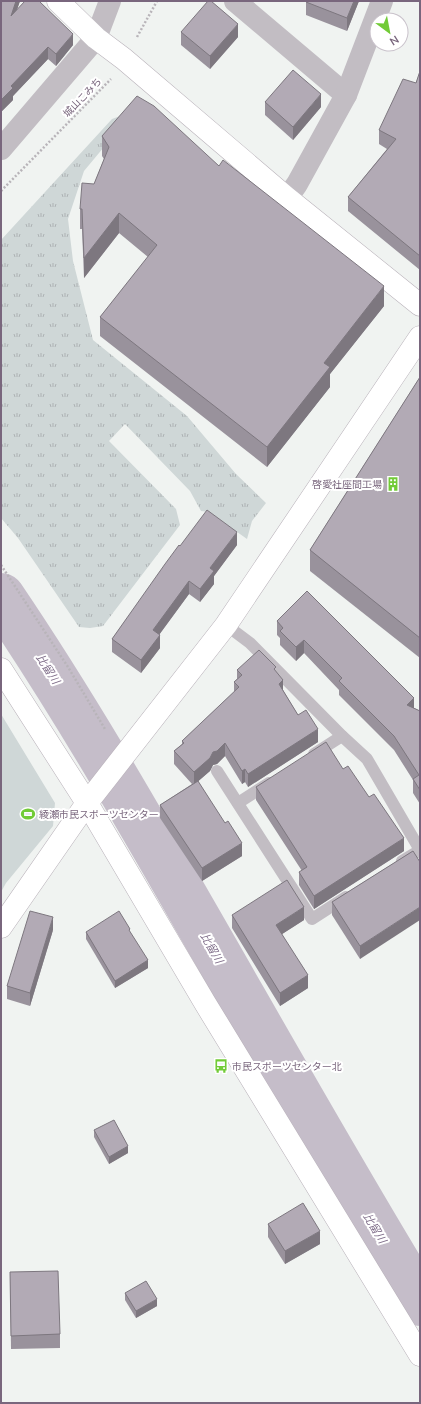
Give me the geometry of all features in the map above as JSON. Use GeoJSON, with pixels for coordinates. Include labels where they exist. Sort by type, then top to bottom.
{"type":"FeatureCollection","features":[{"type":"Feature","properties":{"kind":"street"},"geometry":{"type":"LineString","coordinates":[[58,1],[96,38],[124,59],[286,198],[420,304]]}},
{"type":"Feature","properties":{"kind":"street"},"geometry":{"type":"LineString","coordinates":[[1,149],[96,38],[110,1]]}},
{"type":"Feature","properties":{"kind":"street"},"geometry":{"type":"LineString","coordinates":[[235,1],[346,95]]}},
{"type":"Feature","properties":{"kind":"street"},"geometry":{"type":"LineString","coordinates":[[286,198],[297,184],[346,95],[382,1]]}},
{"type":"Feature","properties":{"kind":"street"},"geometry":{"type":"LineString","coordinates":[[1,927],[92,797],[226,625],[420,337]]}},
{"type":"Feature","properties":{"kind":"street"},"geometry":{"type":"LineString","coordinates":[[1,669],[92,797],[205,1004],[420,1355]]}},
{"type":"Feature","properties":{"kind":"lane"},"geometry":{"type":"LineString","coordinates":[[226,625],[250,643],[342,736],[367,759],[420,850],[394,866]]}},
{"type":"Feature","properties":{"kind":"lane"},"geometry":{"type":"LineString","coordinates":[[303,761],[342,736]]}},
{"type":"Feature","properties":{"kind":"lane"},"geometry":{"type":"LineString","coordinates":[[217,772],[312,919],[356,891]]}},
{"type":"Feature","properties":{"kind":"lane"},"geometry":{"type":"LineString","coordinates":[[238,803],[277,778]]}},
{"type":"Feature","properties":{"kind":"path","name":"城山こみち"},"geometry":{"type":"LineString","coordinates":[[1,191],[111,79],[157,1]]}},
{"type":"Feature","properties":{"kind":"path"},"geometry":{"type":"LineString","coordinates":[[1,565],[68,667],[105,730]]}},
{"type":"Feature","properties":{"kind":"green space"},"geometry":{"type":"Polygon","coordinates":[[[134,111],[84,171],[68,219],[73,261],[93,340],[187,416],[236,474],[266,503],[252,521],[247,539],[209,512],[201,511],[190,491],[125,424],[109,441],[176,509],[180,525],[103,626],[90,628],[79,627],[18,538],[1,518],[1,240],[112,119],[134,111]]]}},
{"type":"Feature","properties":{"kind":"green space","name":"綾瀬市民スポーツセンター"},"geometry":{"type":"Polygon","coordinates":[[[1,714],[55,803],[53,826],[6,883],[1,892],[1,714]]]}},
{"type":"Feature","properties":{"kind":"building"},"geometry":{"type":"Polygon","coordinates":[[[1,1],[16,1],[11,16],[25,1],[39,1],[73,34],[56,54],[48,47],[11,86],[13,88],[1,100],[2,57],[1,1]]]}},
{"type":"Feature","properties":{"kind":"building"},"geometry":{"type":"Polygon","coordinates":[[[208,1],[211,1],[238,24],[210,56],[181,32],[208,1]]]}},
{"type":"Feature","properties":{"kind":"building"},"geometry":{"type":"Polygon","coordinates":[[[354,1],[347,18],[306,2],[354,1]]]}},
{"type":"Feature","properties":{"kind":"building"},"geometry":{"type":"Polygon","coordinates":[[[293,70],[321,94],[293,127],[265,102],[293,70]]]}},
{"type":"Feature","properties":{"kind":"building"},"geometry":{"type":"Polygon","coordinates":[[[420,71],[420,256],[348,197],[396,139],[379,130],[403,79],[416,83],[420,71]]]}},
{"type":"Feature","properties":{"kind":"building"},"geometry":{"type":"Polygon","coordinates":[[[137,96],[154,106],[219,166],[223,160],[384,286],[324,363],[330,367],[267,447],[100,317],[157,245],[119,213],[84,258],[82,209],[80,209],[82,183],[94,184],[109,147],[102,136],[137,96]]]}},
{"type":"Feature","properties":{"kind":"building","name":"啓愛社座間工場"},"geometry":{"type":"Polygon","coordinates":[[[420,377],[420,638],[310,550],[420,377]]]}},
{"type":"Feature","properties":{"kind":"building"},"geometry":{"type":"Polygon","coordinates":[[[207,510],[237,532],[210,568],[214,571],[200,589],[189,581],[153,630],[160,635],[141,660],[112,639],[165,564],[207,510]]]}},
{"type":"Feature","properties":{"kind":"building"},"geometry":{"type":"Polygon","coordinates":[[[307,591],[414,698],[407,705],[420,711],[420,790],[413,779],[419,775],[394,736],[339,681],[342,678],[304,640],[296,647],[280,631],[283,628],[277,621],[307,591]]]}},
{"type":"Feature","properties":{"kind":"building"},"geometry":{"type":"Polygon","coordinates":[[[259,650],[276,667],[274,669],[283,680],[279,684],[298,715],[306,710],[318,729],[248,774],[245,769],[242,771],[225,743],[217,751],[213,752],[210,758],[194,772],[174,751],[184,743],[182,741],[239,687],[234,682],[242,675],[237,670],[259,650]]]}},
{"type":"Feature","properties":{"kind":"building"},"geometry":{"type":"Polygon","coordinates":[[[326,742],[343,769],[348,766],[369,797],[374,794],[404,838],[314,896],[299,872],[307,867],[256,787],[326,742]]]}},
{"type":"Feature","properties":{"kind":"building"},"geometry":{"type":"Polygon","coordinates":[[[198,781],[225,823],[228,821],[242,843],[202,868],[160,805],[198,781]]]}},
{"type":"Feature","properties":{"kind":"building"},"geometry":{"type":"Polygon","coordinates":[[[413,851],[420,862],[420,907],[360,946],[332,902],[413,851]]]}},
{"type":"Feature","properties":{"kind":"building"},"geometry":{"type":"Polygon","coordinates":[[[287,880],[304,907],[276,925],[308,975],[280,993],[232,915],[287,880]]]}},
{"type":"Feature","properties":{"kind":"building"},"geometry":{"type":"Polygon","coordinates":[[[30,911],[53,917],[30,993],[7,986],[30,911]]]}},
{"type":"Feature","properties":{"kind":"building"},"geometry":{"type":"Polygon","coordinates":[[[119,911],[148,960],[115,981],[86,932],[119,911]]]}},
{"type":"Feature","properties":{"kind":"building"},"geometry":{"type":"Polygon","coordinates":[[[114,1120],[128,1146],[109,1157],[94,1130],[114,1120]]]}},
{"type":"Feature","properties":{"kind":"building"},"geometry":{"type":"Polygon","coordinates":[[[303,1203],[320,1231],[285,1251],[268,1224],[303,1203]]]}},
{"type":"Feature","properties":{"kind":"building"},"geometry":{"type":"Polygon","coordinates":[[[58,1271],[60,1334],[11,1336],[10,1272],[58,1271]]]}},
{"type":"Feature","properties":{"kind":"building"},"geometry":{"type":"Polygon","coordinates":[[[146,1281],[157,1299],[136,1311],[125,1293],[146,1281]]]}},
{"type":"Feature","properties":{"kind":"waterway","name":"比留川"},"geometry":{"type":"LineString","coordinates":[[1,597],[53,676],[127,798],[335,1160],[420,1302]]}},
{"type":"Feature","properties":{"kind":"place","name":"啓愛社座間工場"},"geometry":{"type":"Point","coordinates":[393,484]}},
{"type":"Feature","properties":{"kind":"place","name":"綾瀬市民スポーツセンター"},"geometry":{"type":"Point","coordinates":[28,814]}},
{"type":"Feature","properties":{"kind":"place","name":"市民スポーツセンター北"},"geometry":{"type":"Point","coordinates":[221,1066]}}]}
